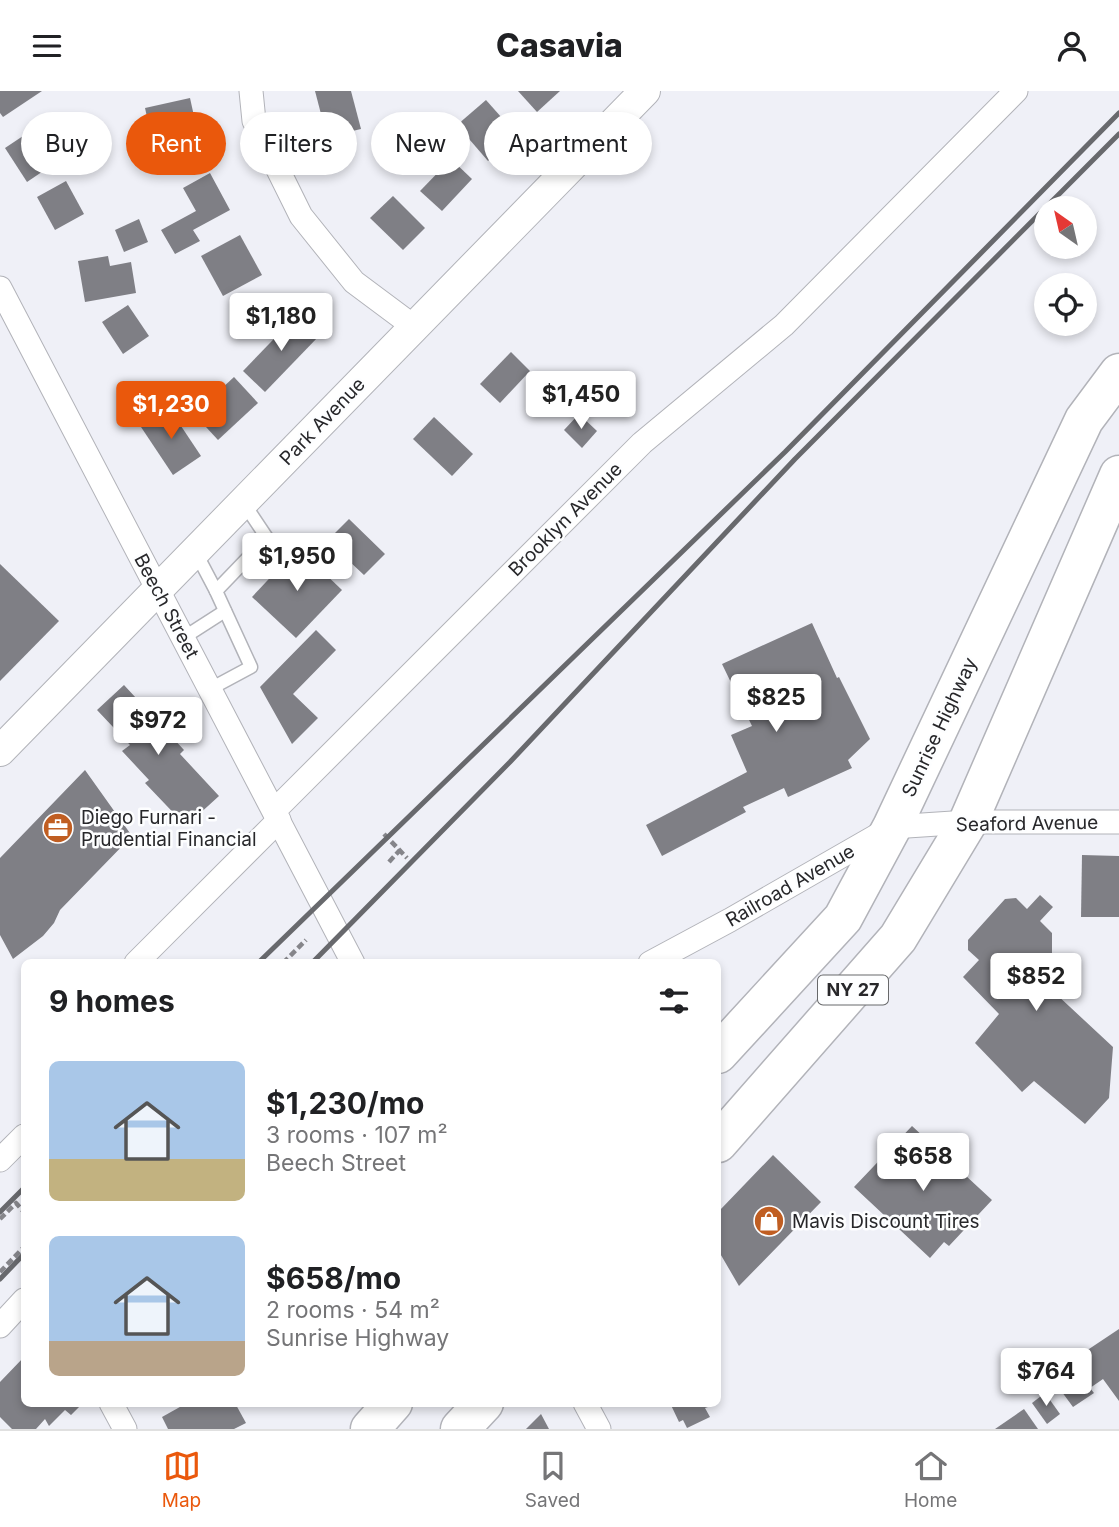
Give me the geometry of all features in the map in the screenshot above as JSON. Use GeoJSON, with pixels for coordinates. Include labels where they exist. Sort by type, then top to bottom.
{"type":"FeatureCollection","features":[{"type":"Feature","properties":{"kind":"highway","name":"Sunrise Highway"},"geometry":{"type":"LineString","coordinates":[[721,1051],[843,918],[892,827],[1084,420],[1119,373]]}},
{"type":"Feature","properties":{"kind":"highway","name":"NY 27"},"geometry":{"type":"LineString","coordinates":[[721,1140],[898,938],[1119,475]]}},
{"type":"Feature","properties":{"kind":"highway"},"geometry":{"type":"LineString","coordinates":[[370,1429],[390,1407]]}},
{"type":"Feature","properties":{"kind":"highway"},"geometry":{"type":"LineString","coordinates":[[460,1429],[480,1407]]}},
{"type":"Feature","properties":{"kind":"street"},"geometry":{"type":"LineString","coordinates":[[251,91],[254,121],[300,216],[354,282],[413,326]]}},
{"type":"Feature","properties":{"kind":"street","name":"Park Avenue"},"geometry":{"type":"LineString","coordinates":[[0,751],[645,91]]}},
{"type":"Feature","properties":{"kind":"street","name":"Brooklyn Avenue"},"geometry":{"type":"LineString","coordinates":[[140,959],[366,719],[642,443],[784,325],[1016,91]]}},
{"type":"Feature","properties":{"kind":"street","name":"Beech Street"},"geometry":{"type":"LineString","coordinates":[[0,288],[348,959]]}},
{"type":"Feature","properties":{"kind":"street","name":"Seaford Avenue"},"geometry":{"type":"LineString","coordinates":[[951,823],[1119,822]]}},
{"type":"Feature","properties":{"kind":"street","name":"Railroad Avenue"},"geometry":{"type":"LineString","coordinates":[[658,959],[730,921],[892,827],[951,823]]}},
{"type":"Feature","properties":{"kind":"street"},"geometry":{"type":"LineString","coordinates":[[0,1160],[21,1139]]}},
{"type":"Feature","properties":{"kind":"street"},"geometry":{"type":"LineString","coordinates":[[0,1326],[21,1303]]}},
{"type":"Feature","properties":{"kind":"street"},"geometry":{"type":"LineString","coordinates":[[113,1407],[125,1429]]}},
{"type":"Feature","properties":{"kind":"street"},"geometry":{"type":"LineString","coordinates":[[587,1407],[599,1429]]}},
{"type":"Feature","properties":{"kind":"lane"},"geometry":{"type":"LineString","coordinates":[[216,591],[267,538],[243,502]]}},
{"type":"Feature","properties":{"kind":"lane"},"geometry":{"type":"LineString","coordinates":[[196,553],[251,667],[210,689]]}},
{"type":"Feature","properties":{"kind":"lane"},"geometry":{"type":"LineString","coordinates":[[183,638],[225,611]]}},
{"type":"Feature","properties":{"kind":"path"},"geometry":{"type":"LineString","coordinates":[[384,834],[407,858]]}},
{"type":"Feature","properties":{"kind":"path"},"geometry":{"type":"LineString","coordinates":[[389,862],[400,851]]}},
{"type":"Feature","properties":{"kind":"path"},"geometry":{"type":"LineString","coordinates":[[287,959],[306,940]]}},
{"type":"Feature","properties":{"kind":"path"},"geometry":{"type":"LineString","coordinates":[[0,1219],[16,1203],[21,1209]]}},
{"type":"Feature","properties":{"kind":"path"},"geometry":{"type":"LineString","coordinates":[[0,1272],[10,1258],[21,1249]]}},
{"type":"Feature","properties":{"kind":"building"},"geometry":{"type":"Polygon","coordinates":[[[0,91],[42,91],[3,117],[0,113],[0,91]]]}},
{"type":"Feature","properties":{"kind":"building"},"geometry":{"type":"Polygon","coordinates":[[[315,91],[351,91],[357,112],[320,112],[315,91]]]}},
{"type":"Feature","properties":{"kind":"building"},"geometry":{"type":"Polygon","coordinates":[[[518,91],[560,91],[537,112],[518,91]]]}},
{"type":"Feature","properties":{"kind":"building"},"geometry":{"type":"Polygon","coordinates":[[[190,98],[193,112],[146,112],[145,108],[190,98]]]}},
{"type":"Feature","properties":{"kind":"building"},"geometry":{"type":"Polygon","coordinates":[[[486,100],[497,112],[484,112],[484,156],[470,140],[470,114],[486,100]]]}},
{"type":"Feature","properties":{"kind":"building"},"geometry":{"type":"Polygon","coordinates":[[[357,114],[361,129],[357,130],[357,114]]]}},
{"type":"Feature","properties":{"kind":"building"},"geometry":{"type":"Polygon","coordinates":[[[21,137],[21,173],[5,148],[21,137]]]}},
{"type":"Feature","properties":{"kind":"building"},"geometry":{"type":"Polygon","coordinates":[[[22,175],[37,175],[27,182],[22,175]]]}},
{"type":"Feature","properties":{"kind":"building"},"geometry":{"type":"Polygon","coordinates":[[[211,175],[230,210],[193,230],[200,241],[175,254],[161,230],[196,211],[183,188],[211,175]]]}},
{"type":"Feature","properties":{"kind":"building"},"geometry":{"type":"Polygon","coordinates":[[[436,175],[468,175],[472,179],[442,211],[420,191],[436,175]]]}},
{"type":"Feature","properties":{"kind":"building"},"geometry":{"type":"Polygon","coordinates":[[[66,181],[84,214],[55,230],[37,197],[66,181]]]}},
{"type":"Feature","properties":{"kind":"building"},"geometry":{"type":"Polygon","coordinates":[[[393,196],[425,228],[403,250],[370,218],[393,196]]]}},
{"type":"Feature","properties":{"kind":"building"},"geometry":{"type":"Polygon","coordinates":[[[139,219],[148,242],[124,252],[115,230],[139,219]]]}},
{"type":"Feature","properties":{"kind":"building"},"geometry":{"type":"Polygon","coordinates":[[[240,235],[262,275],[223,296],[201,256],[240,235]]]}},
{"type":"Feature","properties":{"kind":"building"},"geometry":{"type":"Polygon","coordinates":[[[108,256],[110,266],[131,262],[136,293],[85,302],[78,261],[108,256]]]}},
{"type":"Feature","properties":{"kind":"building"},"geometry":{"type":"Polygon","coordinates":[[[128,305],[149,336],[123,354],[102,322],[128,305]]]}},
{"type":"Feature","properties":{"kind":"building"},"geometry":{"type":"Polygon","coordinates":[[[297,315],[319,336],[265,392],[243,371],[297,315]]]}},
{"type":"Feature","properties":{"kind":"building"},"geometry":{"type":"Polygon","coordinates":[[[511,352],[530,371],[500,403],[480,384],[511,352]]]}},
{"type":"Feature","properties":{"kind":"building"},"geometry":{"type":"Polygon","coordinates":[[[234,377],[258,403],[218,440],[194,414],[234,377]]]}},
{"type":"Feature","properties":{"kind":"building"},"geometry":{"type":"Polygon","coordinates":[[[169,408],[201,456],[173,475],[141,427],[169,408]]]}},
{"type":"Feature","properties":{"kind":"building"},"geometry":{"type":"Polygon","coordinates":[[[579,414],[597,431],[582,448],[564,430],[579,414]]]}},
{"type":"Feature","properties":{"kind":"building"},"geometry":{"type":"Polygon","coordinates":[[[434,417],[473,454],[452,476],[413,439],[434,417]]]}},
{"type":"Feature","properties":{"kind":"building"},"geometry":{"type":"Polygon","coordinates":[[[349,519],[385,554],[364,575],[349,561],[346,564],[325,543],[349,519]]]}},
{"type":"Feature","properties":{"kind":"building"},"geometry":{"type":"Polygon","coordinates":[[[298,548],[342,590],[296,638],[252,597],[298,548]]]}},
{"type":"Feature","properties":{"kind":"building"},"geometry":{"type":"Polygon","coordinates":[[[0,564],[59,621],[0,681],[0,564]]]}},
{"type":"Feature","properties":{"kind":"building"},"geometry":{"type":"Polygon","coordinates":[[[812,623],[837,678],[839,677],[870,739],[848,760],[852,768],[788,797],[784,788],[743,807],[746,812],[662,856],[646,825],[747,772],[731,735],[752,726],[722,664],[812,623]]]}},
{"type":"Feature","properties":{"kind":"building"},"geometry":{"type":"Polygon","coordinates":[[[316,630],[336,650],[293,694],[318,718],[292,744],[260,687],[316,630]]]}},
{"type":"Feature","properties":{"kind":"building"},"geometry":{"type":"Polygon","coordinates":[[[124,685],[184,750],[180,754],[219,796],[186,826],[145,783],[149,780],[122,751],[130,745],[97,710],[124,685]]]}},
{"type":"Feature","properties":{"kind":"building"},"geometry":{"type":"Polygon","coordinates":[[[85,770],[132,836],[60,910],[43,936],[13,959],[0,935],[0,858],[85,770]]]}},
{"type":"Feature","properties":{"kind":"building"},"geometry":{"type":"Polygon","coordinates":[[[1082,855],[1119,856],[1119,917],[1081,917],[1082,855]]]}},
{"type":"Feature","properties":{"kind":"building"},"geometry":{"type":"Polygon","coordinates":[[[1040,895],[1053,907],[1040,921],[1052,933],[1052,967],[1041,980],[1113,1047],[1109,1098],[1085,1124],[1034,1081],[1022,1092],[975,1043],[999,1014],[963,977],[979,960],[968,950],[968,940],[1005,899],[1016,898],[1027,909],[1040,895]]]}},
{"type":"Feature","properties":{"kind":"building"},"geometry":{"type":"Polygon","coordinates":[[[912,1126],[992,1200],[949,1246],[944,1242],[930,1258],[854,1187],[912,1126]]]}},
{"type":"Feature","properties":{"kind":"building"},"geometry":{"type":"Polygon","coordinates":[[[773,1155],[821,1202],[739,1286],[721,1255],[721,1209],[773,1155]]]}},
{"type":"Feature","properties":{"kind":"building"},"geometry":{"type":"Polygon","coordinates":[[[1119,1329],[1119,1401],[1103,1379],[1090,1388],[1094,1393],[1073,1407],[1045,1369],[1067,1354],[1071,1361],[1119,1329]]]}},
{"type":"Feature","properties":{"kind":"building"},"geometry":{"type":"Polygon","coordinates":[[[21,1360],[21,1407],[79,1407],[71,1415],[65,1410],[49,1426],[45,1419],[36,1429],[12,1429],[0,1417],[0,1382],[21,1360]]]}},
{"type":"Feature","properties":{"kind":"building"},"geometry":{"type":"Polygon","coordinates":[[[1045,1393],[1060,1414],[1047,1424],[1032,1403],[1045,1393]]]}},
{"type":"Feature","properties":{"kind":"building"},"geometry":{"type":"Polygon","coordinates":[[[180,1407],[237,1407],[246,1423],[234,1429],[168,1429],[162,1417],[180,1407]]]}},
{"type":"Feature","properties":{"kind":"building"},"geometry":{"type":"Polygon","coordinates":[[[672,1407],[708,1407],[705,1408],[710,1417],[687,1428],[683,1420],[679,1422],[672,1407]]]}},
{"type":"Feature","properties":{"kind":"building"},"geometry":{"type":"Polygon","coordinates":[[[1024,1409],[1038,1429],[995,1429],[1024,1409]]]}},
{"type":"Feature","properties":{"kind":"building"},"geometry":{"type":"Polygon","coordinates":[[[541,1414],[549,1429],[526,1429],[541,1414]]]}},
{"type":"Feature","properties":{"kind":"railway"},"geometry":{"type":"LineString","coordinates":[[262,959],[785,452],[1119,113]]}},
{"type":"Feature","properties":{"kind":"railway"},"geometry":{"type":"LineString","coordinates":[[316,959],[510,762],[795,459],[1119,134]]}},
{"type":"Feature","properties":{"kind":"railway"},"geometry":{"type":"LineString","coordinates":[[0,1212],[21,1191]]}},
{"type":"Feature","properties":{"kind":"railway"},"geometry":{"type":"LineString","coordinates":[[0,1279],[21,1257]]}},
{"type":"Feature","properties":{"kind":"place","name":"Diego Furnari - Prudential Financial"},"geometry":{"type":"Point","coordinates":[58,828]}},
{"type":"Feature","properties":{"kind":"place","name":"Mavis Discount Tires"},"geometry":{"type":"Point","coordinates":[769,1221]}}]}
